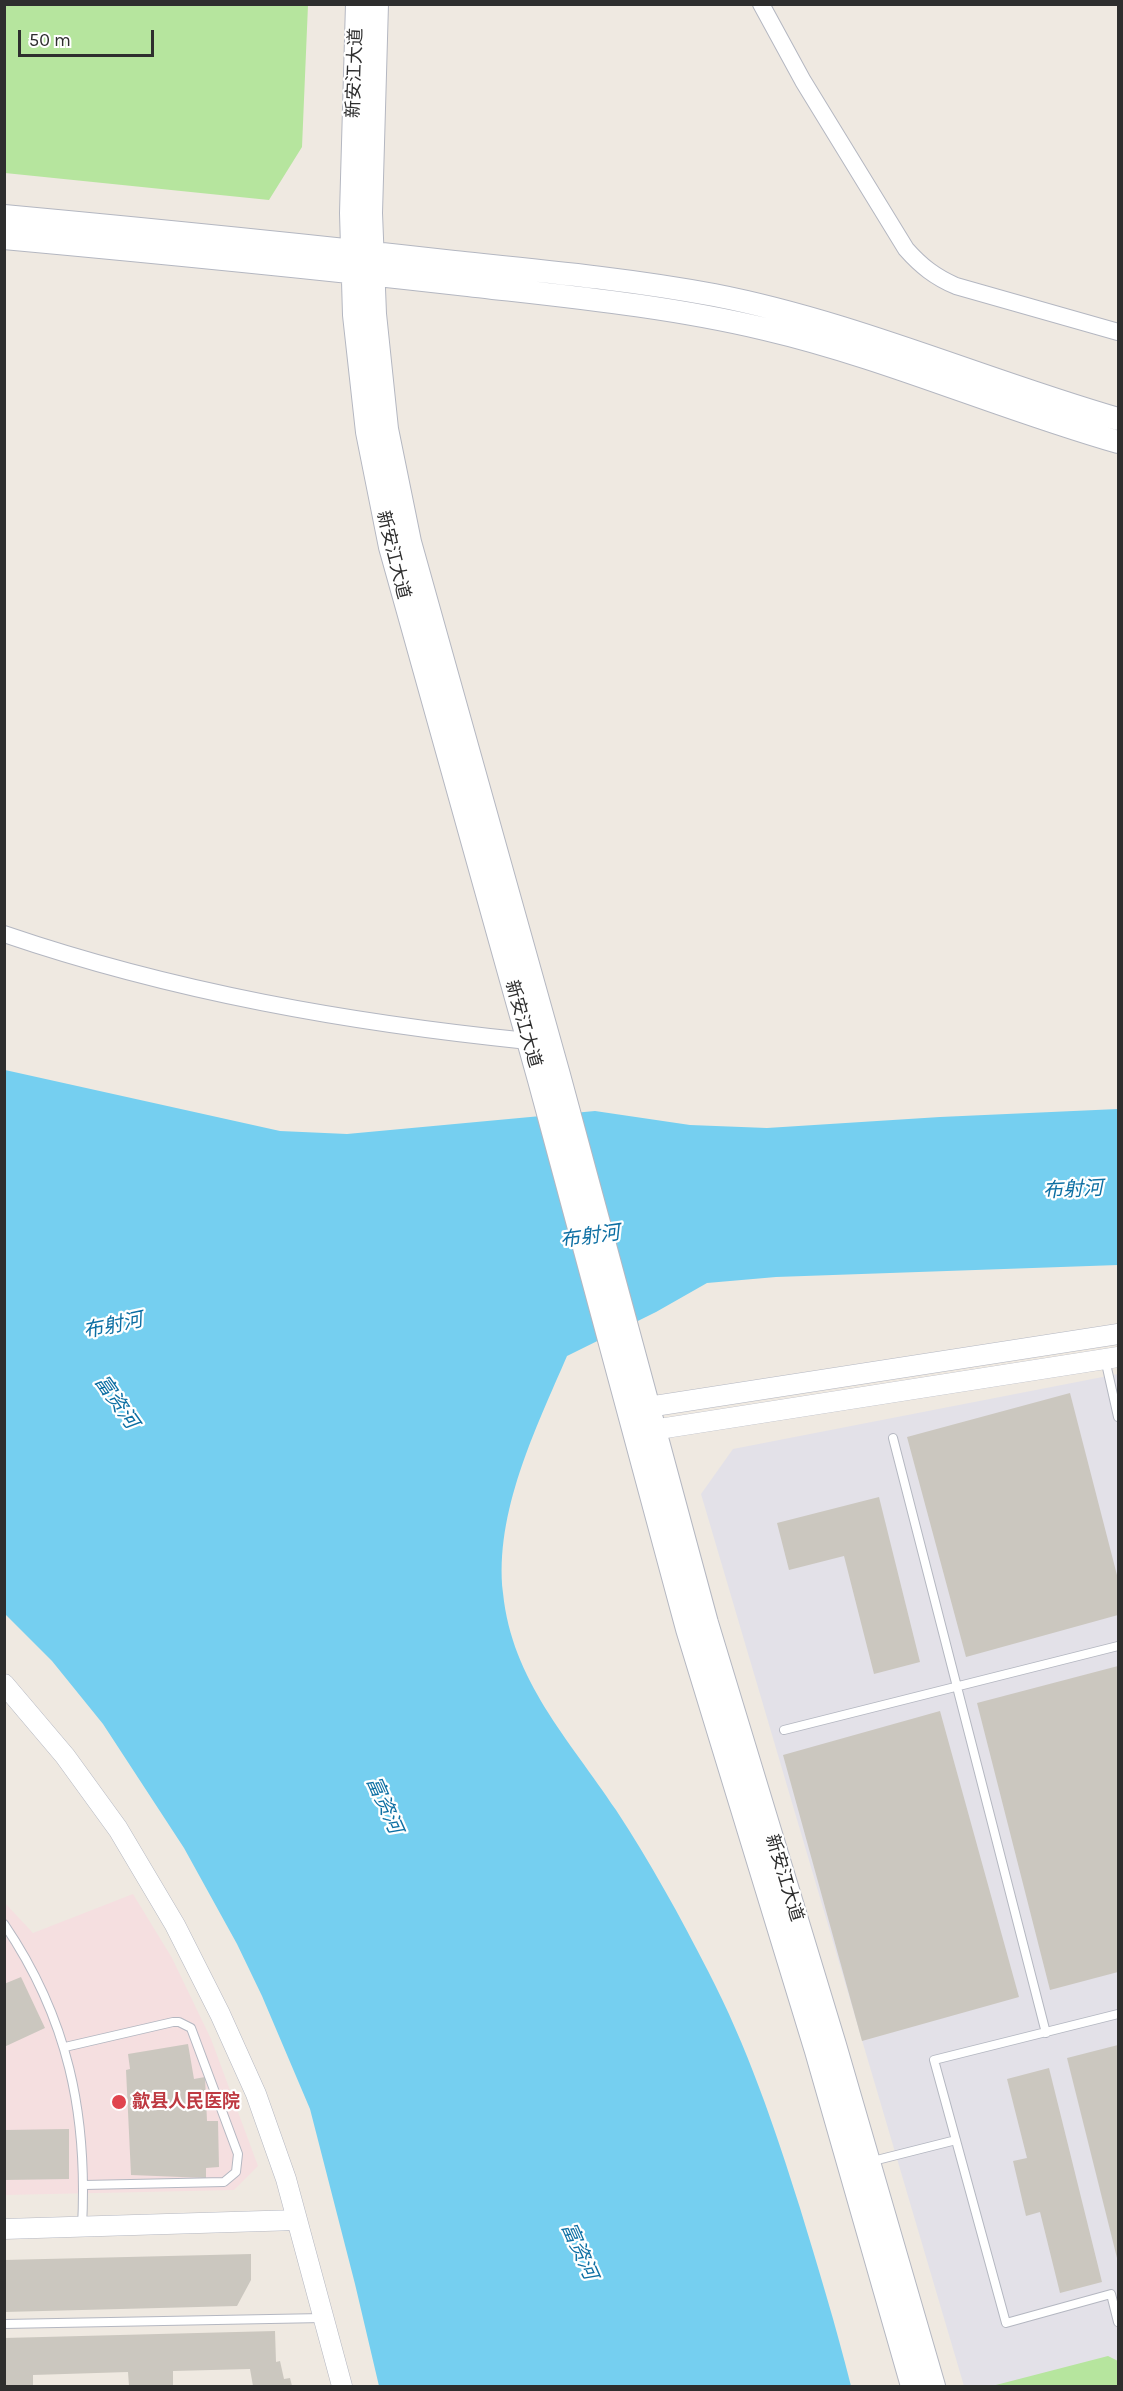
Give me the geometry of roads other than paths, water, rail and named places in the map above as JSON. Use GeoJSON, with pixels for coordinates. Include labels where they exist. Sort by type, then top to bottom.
{"type":"FeatureCollection","features":[{"type":"Feature","properties":{"kind":"main road","name":"新安江大道"},"geometry":{"type":"LineString","coordinates":[[357,4],[362,262],[360,374],[367,432],[390,547],[528,1041],[551,1086]]}},
{"type":"Feature","properties":{"kind":"main road","name":"新安江大道"},"geometry":{"type":"LineString","coordinates":[[377,4],[362,262],[387,429],[410,542],[551,1086],[644,1431],[706,1623],[869,2162],[934,2386]]}},
{"type":"Feature","properties":{"kind":"main road"},"geometry":{"type":"LineString","coordinates":[[4,216],[362,262],[656,307],[765,329],[850,352],[1028,414],[1119,442]]}},
{"type":"Feature","properties":{"kind":"main road"},"geometry":{"type":"LineString","coordinates":[[4,238],[362,262],[659,286],[770,308],[856,332],[1119,419]]}},
{"type":"Feature","properties":{"kind":"main road","name":"新安江大道"},"geometry":{"type":"LineString","coordinates":[[644,1431],[687,1629],[816,2051],[912,2386]]}},
{"type":"Feature","properties":{"kind":"street"},"geometry":{"type":"LineString","coordinates":[[761,4],[803,81],[906,249],[916,261],[941,280],[956,286],[1119,332]]}},
{"type":"Feature","properties":{"kind":"street"},"geometry":{"type":"LineString","coordinates":[[4,934],[146,976],[284,1007],[408,1027],[528,1041]]}},
{"type":"Feature","properties":{"kind":"street"},"geometry":{"type":"LineString","coordinates":[[638,1409],[1119,1334]]}},
{"type":"Feature","properties":{"kind":"street"},"geometry":{"type":"LineString","coordinates":[[644,1431],[1112,1358]]}},
{"type":"Feature","properties":{"kind":"street"},"geometry":{"type":"LineString","coordinates":[[4,1684],[92,1792],[130,1848],[175,1925],[239,2054],[272,2137],[342,2386]]}},
{"type":"Feature","properties":{"kind":"street"},"geometry":{"type":"LineString","coordinates":[[4,2229],[297,2220]]}},
{"type":"Feature","properties":{"kind":"lane"},"geometry":{"type":"LineString","coordinates":[[1112,1358],[1119,1416]]}},
{"type":"Feature","properties":{"kind":"lane"},"geometry":{"type":"LineString","coordinates":[[893,1438],[1046,2033]]}},
{"type":"Feature","properties":{"kind":"lane"},"geometry":{"type":"LineString","coordinates":[[784,1730],[1119,1646]]}},
{"type":"Feature","properties":{"kind":"lane"},"geometry":{"type":"LineString","coordinates":[[4,1924],[45,1992],[65,2047],[76,2092],[81,2126],[84,2185],[82,2227]]}},
{"type":"Feature","properties":{"kind":"lane"},"geometry":{"type":"LineString","coordinates":[[1118,2320],[1111,2294],[1006,2323],[934,2060],[1119,2014]]}},
{"type":"Feature","properties":{"kind":"lane"},"geometry":{"type":"LineString","coordinates":[[65,2047],[173,2022],[186,2024],[191,2028],[238,2154],[236,2172],[224,2182],[84,2185]]}},
{"type":"Feature","properties":{"kind":"lane"},"geometry":{"type":"LineString","coordinates":[[869,2162],[956,2140]]}},
{"type":"Feature","properties":{"kind":"lane"},"geometry":{"type":"LineString","coordinates":[[4,2324],[324,2318]]}},
{"type":"Feature","properties":{"kind":"water"},"geometry":{"type":"Polygon","coordinates":[[[5,1070],[280,1131],[347,1134],[595,1111],[690,1125],[767,1128],[1118,1109],[1118,1265],[776,1277],[707,1283],[656,1312],[567,1356],[531,1442],[511,1502],[502,1563],[503,1593],[509,1625],[518,1654],[545,1708],[616,1810],[653,1869],[722,1999],[748,2058],[781,2148],[820,2274],[851,2386],[379,2386],[310,2109],[262,1996],[237,1944],[184,1848],[103,1724],[52,1661],[5,1614],[5,1070]]]}},
{"type":"Feature","properties":{"kind":"place","name":"歙县人民医院"},"geometry":{"type":"Point","coordinates":[119,2102]}},
{"type":"Feature","properties":{"kind":"water label","name":"布射河"},"geometry":{"type":"Point","coordinates":[1073,1190]}},
{"type":"Feature","properties":{"kind":"water label","name":"布射河"},"geometry":{"type":"Point","coordinates":[590,1237]}},
{"type":"Feature","properties":{"kind":"water label","name":"布射河"},"geometry":{"type":"Point","coordinates":[113,1326]}},
{"type":"Feature","properties":{"kind":"water label","name":"富资河"},"geometry":{"type":"Point","coordinates":[116,1402]}},
{"type":"Feature","properties":{"kind":"water label","name":"富资河"},"geometry":{"type":"Point","coordinates":[384,1805]}},
{"type":"Feature","properties":{"kind":"water label","name":"富资河"},"geometry":{"type":"Point","coordinates":[579,2251]}}]}
